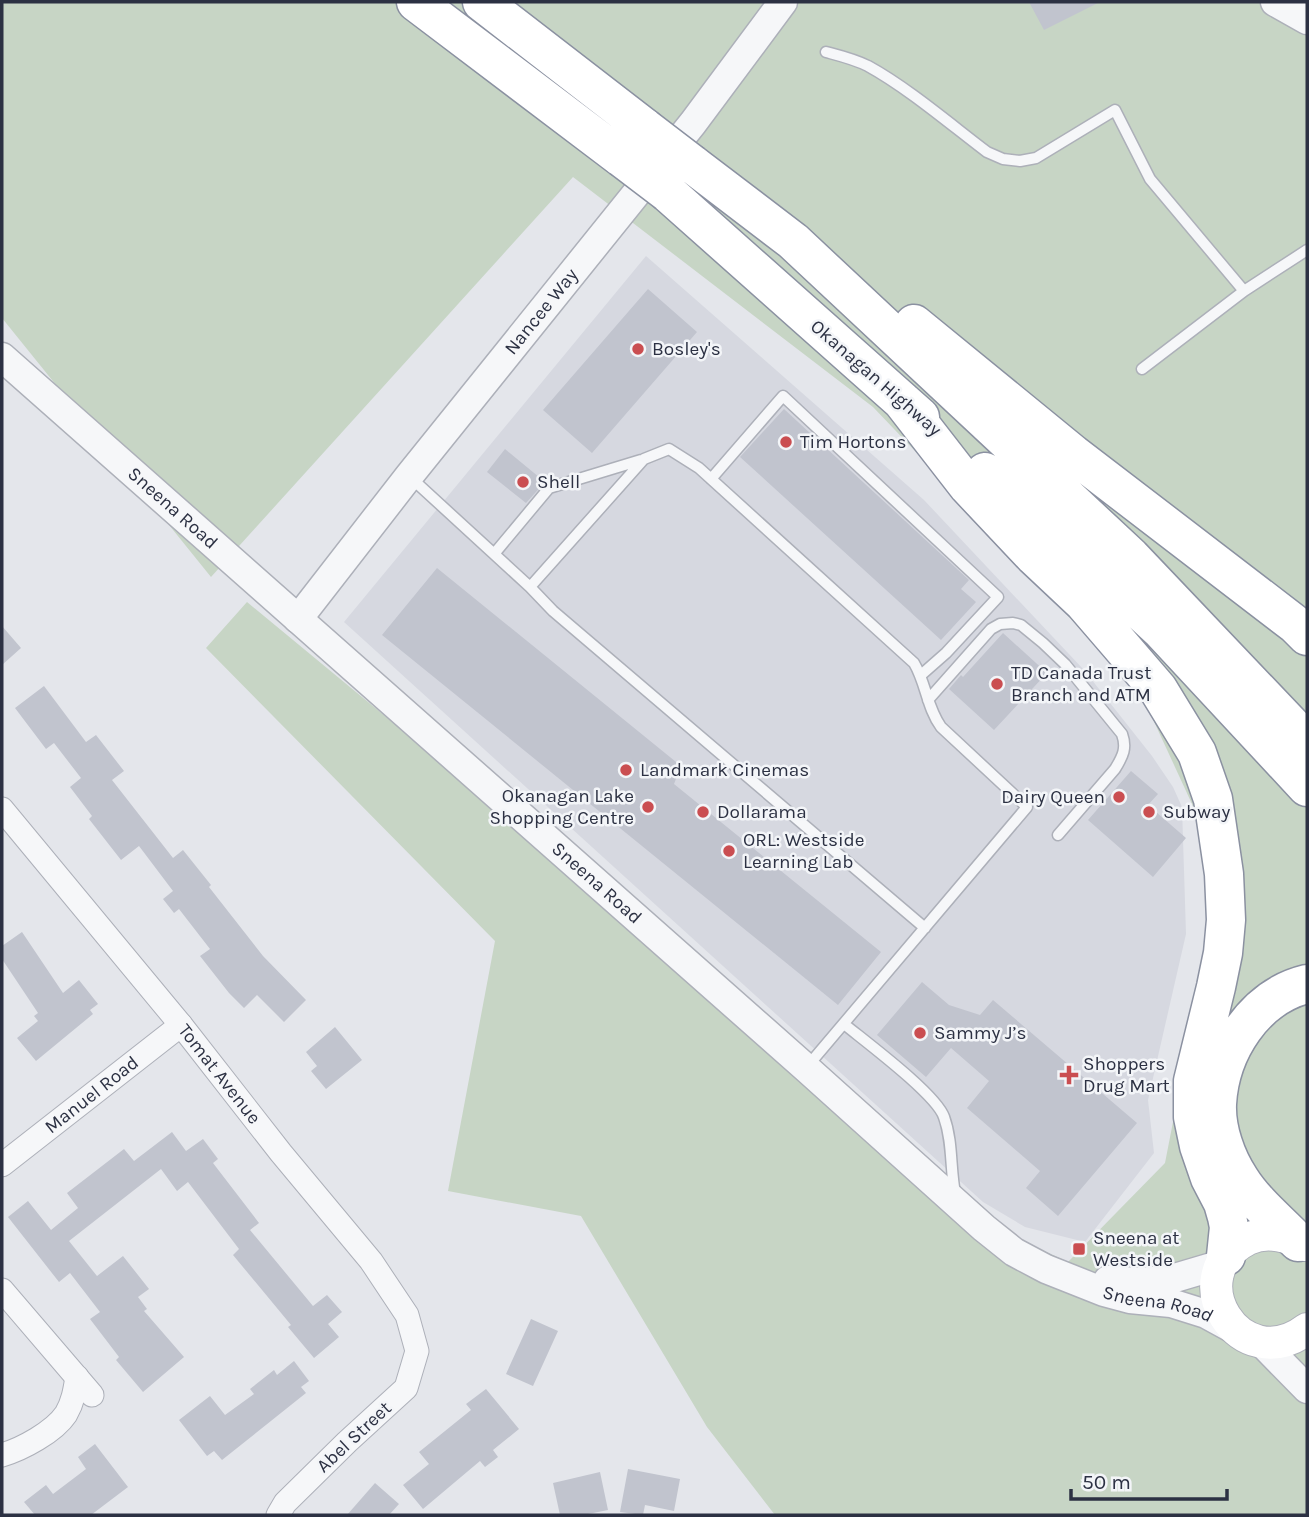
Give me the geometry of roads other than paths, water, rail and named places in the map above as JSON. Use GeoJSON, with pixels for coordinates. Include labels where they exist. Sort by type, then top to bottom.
{"type":"FeatureCollection","features":[{"type":"Feature","properties":{"kind":"highway","name":"Okanagan Highway"},"geometry":{"type":"LineString","coordinates":[[416,2],[667,193],[1065,541],[1161,630],[1307,787]]}},
{"type":"Feature","properties":{"kind":"highway","name":"Okanagan Highway"},"geometry":{"type":"LineString","coordinates":[[482,2],[793,241],[1131,557],[1307,742]]}},
{"type":"Feature","properties":{"kind":"highway"},"geometry":{"type":"LineString","coordinates":[[793,241],[925,331],[1073,454],[1307,636]]}},
{"type":"Feature","properties":{"kind":"highway"},"geometry":{"type":"LineString","coordinates":[[902,401],[968,485],[1034,556],[1084,603],[1158,689],[1197,753],[1213,799],[1224,874],[1226,920],[1223,953],[1193,1081],[1193,1117],[1199,1146],[1227,1217],[1229,1227],[1224,1260]]}},
{"type":"Feature","properties":{"kind":"highway"},"geometry":{"type":"LineString","coordinates":[[1304,1245],[1251,1195],[1239,1178],[1220,1133],[1217,1105],[1220,1081],[1238,1035],[1261,1007],[1287,991],[1307,984]]}},
{"type":"Feature","properties":{"kind":"main road"},"geometry":{"type":"LineString","coordinates":[[1304,1245],[1288,1236],[1271,1233],[1254,1236],[1239,1244],[1224,1260],[1216,1282],[1217,1300],[1224,1317],[1249,1337],[1274,1343],[1287,1341],[1307,1329]]}},
{"type":"Feature","properties":{"kind":"street","name":"Nancee Way"},"geometry":{"type":"LineString","coordinates":[[298,619],[409,476],[693,123],[783,2]]}},
{"type":"Feature","properties":{"kind":"street"},"geometry":{"type":"LineString","coordinates":[[1275,2],[1307,20]]}},
{"type":"Feature","properties":{"kind":"street","name":"Sneena Road"},"geometry":{"type":"LineString","coordinates":[[2,357],[1014,1252],[1046,1269],[1104,1292],[1130,1299],[1171,1303],[1206,1314],[1249,1337],[1307,1389]]}},
{"type":"Feature","properties":{"kind":"street","name":"Tomat Avenue"},"geometry":{"type":"LineString","coordinates":[[2,809],[371,1261],[407,1315],[417,1351]]}},
{"type":"Feature","properties":{"kind":"street","name":"Manuel Road"},"geometry":{"type":"LineString","coordinates":[[2,1165],[181,1025]]}},
{"type":"Feature","properties":{"kind":"street","name":"Sneena Road"},"geometry":{"type":"LineString","coordinates":[[1077,1282],[1168,1280],[1224,1260]]}},
{"type":"Feature","properties":{"kind":"street"},"geometry":{"type":"LineString","coordinates":[[2,1290],[92,1395]]}},
{"type":"Feature","properties":{"kind":"street","name":"Abel Street"},"geometry":{"type":"LineString","coordinates":[[278,1515],[293,1495],[406,1388],[417,1351]]}},
{"type":"Feature","properties":{"kind":"street"},"geometry":{"type":"LineString","coordinates":[[2,1455],[34,1441],[66,1415],[74,1397],[77,1377]]}},
{"type":"Feature","properties":{"kind":"lane"},"geometry":{"type":"LineString","coordinates":[[826,52],[868,66],[987,152],[1003,159],[1020,161],[1036,158],[1115,110],[1150,179],[1244,291]]}},
{"type":"Feature","properties":{"kind":"lane"},"geometry":{"type":"LineString","coordinates":[[1142,369],[1244,291],[1307,250]]}},
{"type":"Feature","properties":{"kind":"lane"},"geometry":{"type":"LineString","coordinates":[[711,479],[783,396],[998,597],[955,644],[921,674]]}},
{"type":"Feature","properties":{"kind":"lane"},"geometry":{"type":"LineString","coordinates":[[494,554],[549,488],[669,449],[699,468],[914,663],[921,674],[928,700],[941,727],[1027,807],[806,1068]]}},
{"type":"Feature","properties":{"kind":"lane"},"geometry":{"type":"LineString","coordinates":[[530,587],[644,459]]}},
{"type":"Feature","properties":{"kind":"lane"},"geometry":{"type":"LineString","coordinates":[[409,476],[553,611],[925,928]]}},
{"type":"Feature","properties":{"kind":"lane"},"geometry":{"type":"LineString","coordinates":[[928,700],[991,629],[1000,624],[1021,625],[1065,664],[1122,734],[1125,750],[1115,769],[1058,835]]}},
{"type":"Feature","properties":{"kind":"lane"},"geometry":{"type":"LineString","coordinates":[[844,1024],[916,1084],[943,1113],[957,1203]]}},
{"type":"Feature","properties":{"kind":"place","name":"Bosley's"},"geometry":{"type":"Point","coordinates":[638,349]}},
{"type":"Feature","properties":{"kind":"place","name":"Tim Hortons"},"geometry":{"type":"Point","coordinates":[786,442]}},
{"type":"Feature","properties":{"kind":"place","name":"Shell"},"geometry":{"type":"Point","coordinates":[523,482]}},
{"type":"Feature","properties":{"kind":"place","name":"TD Canada Trust Branch and ATM"},"geometry":{"type":"Point","coordinates":[997,684]}},
{"type":"Feature","properties":{"kind":"place","name":"Landmark Cinemas"},"geometry":{"type":"Point","coordinates":[626,770]}},
{"type":"Feature","properties":{"kind":"place","name":"Dairy Queen"},"geometry":{"type":"Point","coordinates":[1119,797]}},
{"type":"Feature","properties":{"kind":"place","name":"Okanagan Lake Shopping Centre"},"geometry":{"type":"Point","coordinates":[648,807]}},
{"type":"Feature","properties":{"kind":"place","name":"Dollarama"},"geometry":{"type":"Point","coordinates":[703,812]}},
{"type":"Feature","properties":{"kind":"place","name":"Subway"},"geometry":{"type":"Point","coordinates":[1149,812]}},
{"type":"Feature","properties":{"kind":"place","name":"ORL: Westside Learning Lab"},"geometry":{"type":"Point","coordinates":[729,851]}},
{"type":"Feature","properties":{"kind":"place","name":"Sammy J’s"},"geometry":{"type":"Point","coordinates":[920,1033]}},
{"type":"Feature","properties":{"kind":"place","name":"Shoppers Drug Mart"},"geometry":{"type":"Point","coordinates":[1069,1075]}},
{"type":"Feature","properties":{"kind":"place","name":"Sneena at Westside"},"geometry":{"type":"Point","coordinates":[1079,1249]}}]}
